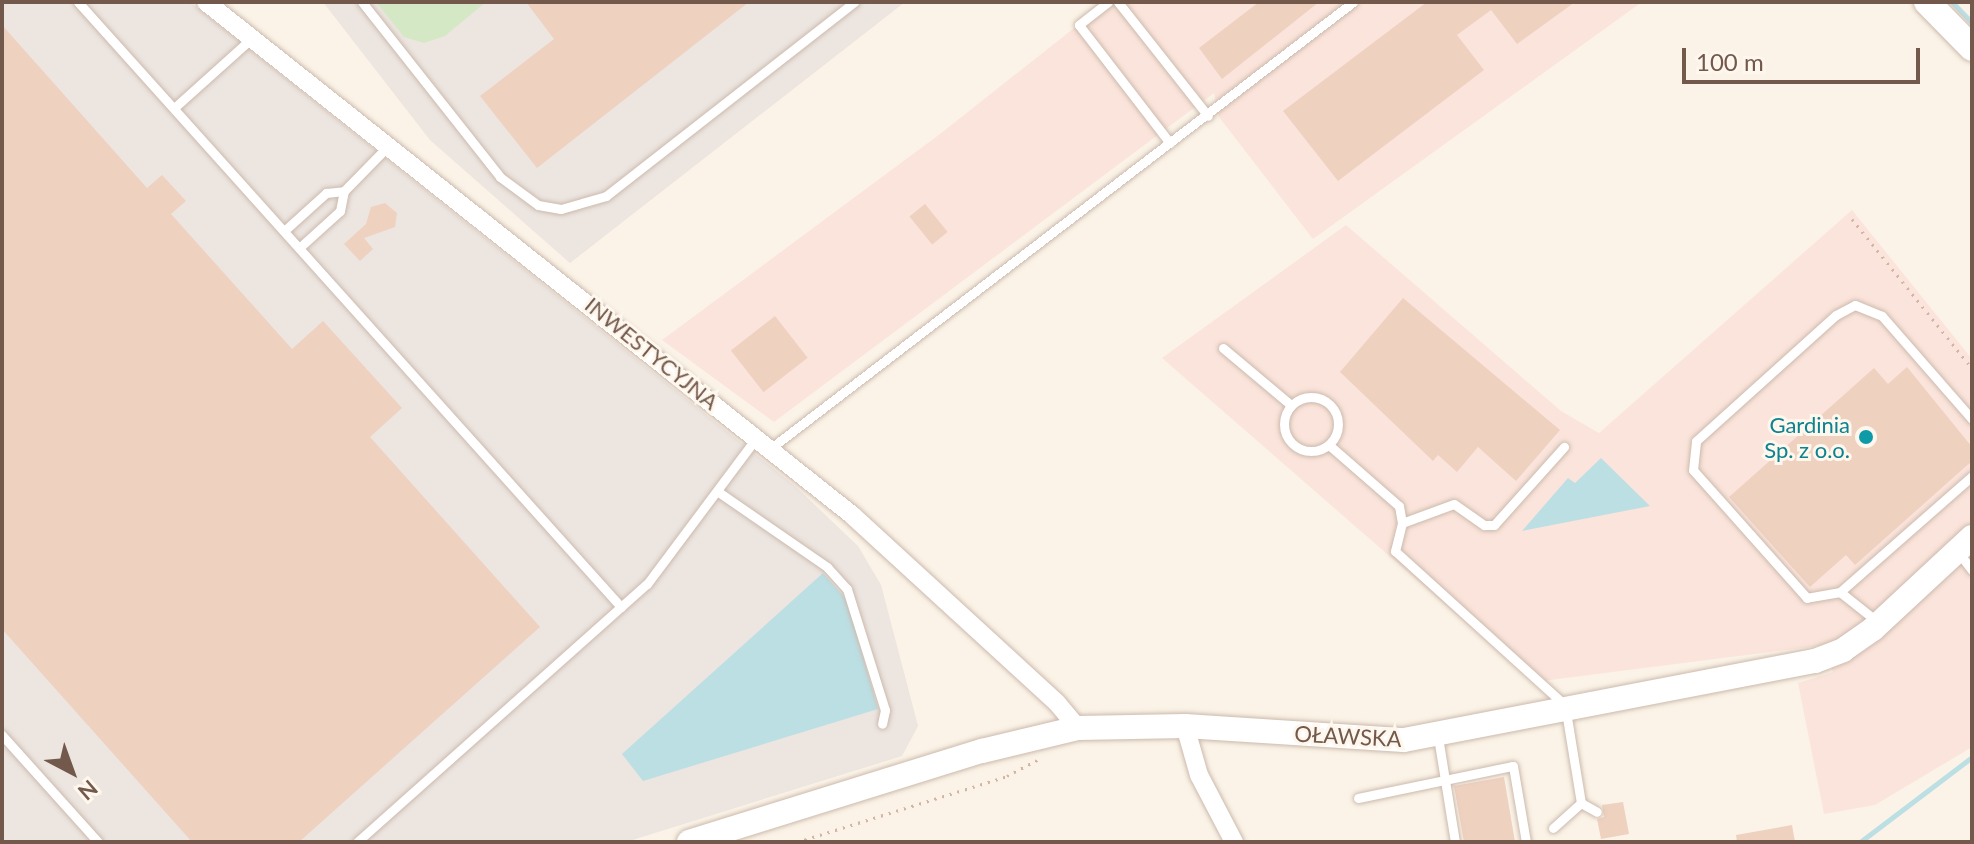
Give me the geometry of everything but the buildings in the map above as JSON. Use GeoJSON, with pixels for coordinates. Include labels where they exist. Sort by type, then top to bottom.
{"type":"FeatureCollection","features":[{"type":"Feature","properties":{"kind":"main road"},"geometry":{"type":"LineString","coordinates":[[1927,2],[1972,48]]}},
{"type":"Feature","properties":{"kind":"street","name":"INWESTYCYJNA"},"geometry":{"type":"LineString","coordinates":[[206,2],[764,443],[863,525],[1057,703],[1078,728]]}},
{"type":"Feature","properties":{"kind":"street","name":"OŁAWSKA"},"geometry":{"type":"LineString","coordinates":[[689,842],[982,751],[1078,728],[1185,726],[1404,740],[1438,737],[1815,661],[1843,650],[1879,623],[1964,544]]}},
{"type":"Feature","properties":{"kind":"street"},"geometry":{"type":"LineString","coordinates":[[1185,726],[1199,775],[1234,842]]}},
{"type":"Feature","properties":{"kind":"lane"},"geometry":{"type":"LineString","coordinates":[[78,2],[621,607]]}},
{"type":"Feature","properties":{"kind":"lane"},"geometry":{"type":"LineString","coordinates":[[362,2],[500,177],[538,205],[561,209],[606,196],[854,2]]}},
{"type":"Feature","properties":{"kind":"lane"},"geometry":{"type":"LineString","coordinates":[[1108,2],[1079,25],[1170,143]]}},
{"type":"Feature","properties":{"kind":"lane"},"geometry":{"type":"LineString","coordinates":[[1118,2],[1208,116]]}},
{"type":"Feature","properties":{"kind":"lane"},"geometry":{"type":"LineString","coordinates":[[357,842],[647,584],[717,491],[764,443],[1208,116],[1353,2]]}},
{"type":"Feature","properties":{"kind":"lane"},"geometry":{"type":"LineString","coordinates":[[174,108],[251,39]]}},
{"type":"Feature","properties":{"kind":"lane"},"geometry":{"type":"LineString","coordinates":[[299,248],[340,211],[344,191],[388,146]]}},
{"type":"Feature","properties":{"kind":"lane"},"geometry":{"type":"LineString","coordinates":[[284,231],[326,193],[344,191]]}},
{"type":"Feature","properties":{"kind":"lane"},"geometry":{"type":"LineString","coordinates":[[1972,419],[1882,316],[1855,305],[1836,315],[1696,441],[1693,470],[1807,598],[1840,592],[1972,476]]}},
{"type":"Feature","properties":{"kind":"lane"},"geometry":{"type":"LineString","coordinates":[[1223,348],[1291,405]]}},
{"type":"Feature","properties":{"kind":"lane"},"geometry":{"type":"LineString","coordinates":[[1315,397],[1330,405],[1338,429],[1329,445],[1312,452],[1294,447],[1283,422],[1291,405],[1315,397]]}},
{"type":"Feature","properties":{"kind":"lane"},"geometry":{"type":"LineString","coordinates":[[1329,445],[1399,506],[1402,523],[1395,551],[1568,710],[1581,803]]}},
{"type":"Feature","properties":{"kind":"lane"},"geometry":{"type":"LineString","coordinates":[[1402,523],[1454,504],[1484,525],[1494,525],[1564,447]]}},
{"type":"Feature","properties":{"kind":"lane"},"geometry":{"type":"LineString","coordinates":[[717,491],[827,567],[847,589],[885,710],[882,724]]}},
{"type":"Feature","properties":{"kind":"lane"},"geometry":{"type":"LineString","coordinates":[[1964,544],[1972,570]]}},
{"type":"Feature","properties":{"kind":"lane"},"geometry":{"type":"LineString","coordinates":[[1840,592],[1879,623]]}},
{"type":"Feature","properties":{"kind":"lane"},"geometry":{"type":"LineString","coordinates":[[2,735],[98,842]]}},
{"type":"Feature","properties":{"kind":"lane"},"geometry":{"type":"LineString","coordinates":[[1438,737],[1455,842]]}},
{"type":"Feature","properties":{"kind":"lane"},"geometry":{"type":"LineString","coordinates":[[1358,798],[1513,766],[1526,842]]}},
{"type":"Feature","properties":{"kind":"lane"},"geometry":{"type":"LineString","coordinates":[[1581,803],[1597,812]]}},
{"type":"Feature","properties":{"kind":"lane"},"geometry":{"type":"LineString","coordinates":[[1553,828],[1581,803]]}},
{"type":"Feature","properties":{"kind":"path"},"geometry":{"type":"LineString","coordinates":[[1852,219],[1972,368]]}},
{"type":"Feature","properties":{"kind":"path"},"geometry":{"type":"LineString","coordinates":[[797,842],[1007,776],[1047,753]]}},
{"type":"Feature","properties":{"kind":"shaded area"},"geometry":{"type":"Polygon","coordinates":[[[2,2],[190,2],[794,485],[858,546],[881,585],[918,726],[902,756],[626,842],[2,842],[2,2]]]}},
{"type":"Feature","properties":{"kind":"shaded area"},"geometry":{"type":"Polygon","coordinates":[[[323,2],[905,2],[570,263],[430,140],[323,2]]]}},
{"type":"Feature","properties":{"kind":"shaded area"},"geometry":{"type":"Polygon","coordinates":[[[1107,2],[1642,2],[1313,239],[1219,117],[1214,93],[774,422],[662,340],[940,134],[1107,2]]]}},
{"type":"Feature","properties":{"kind":"shaded area"},"geometry":{"type":"Polygon","coordinates":[[[1852,210],[1972,359],[1972,747],[1875,805],[1824,814],[1798,683],[1833,672],[1825,645],[1534,682],[1162,358],[1346,225],[1561,411],[1599,433],[1852,210]]]}},
{"type":"Feature","properties":{"kind":"green space"},"geometry":{"type":"Polygon","coordinates":[[[376,2],[486,2],[445,36],[424,43],[404,37],[376,2]]]}},
{"type":"Feature","properties":{"kind":"water"},"geometry":{"type":"Polygon","coordinates":[[[1601,458],[1650,506],[1522,531],[1568,478],[1575,483],[1601,458]]]}},
{"type":"Feature","properties":{"kind":"water"},"geometry":{"type":"Polygon","coordinates":[[[823,573],[847,600],[878,709],[643,781],[622,754],[823,573]]]}},
{"type":"Feature","properties":{"kind":"waterway"},"geometry":{"type":"LineString","coordinates":[[1952,2],[1972,23]]}},
{"type":"Feature","properties":{"kind":"waterway"},"geometry":{"type":"LineString","coordinates":[[1860,842],[1972,757]]}},
{"type":"Feature","properties":{"kind":"place","name":"Gardinia Sp. z o.o."},"geometry":{"type":"Point","coordinates":[1866,437]}}]}
